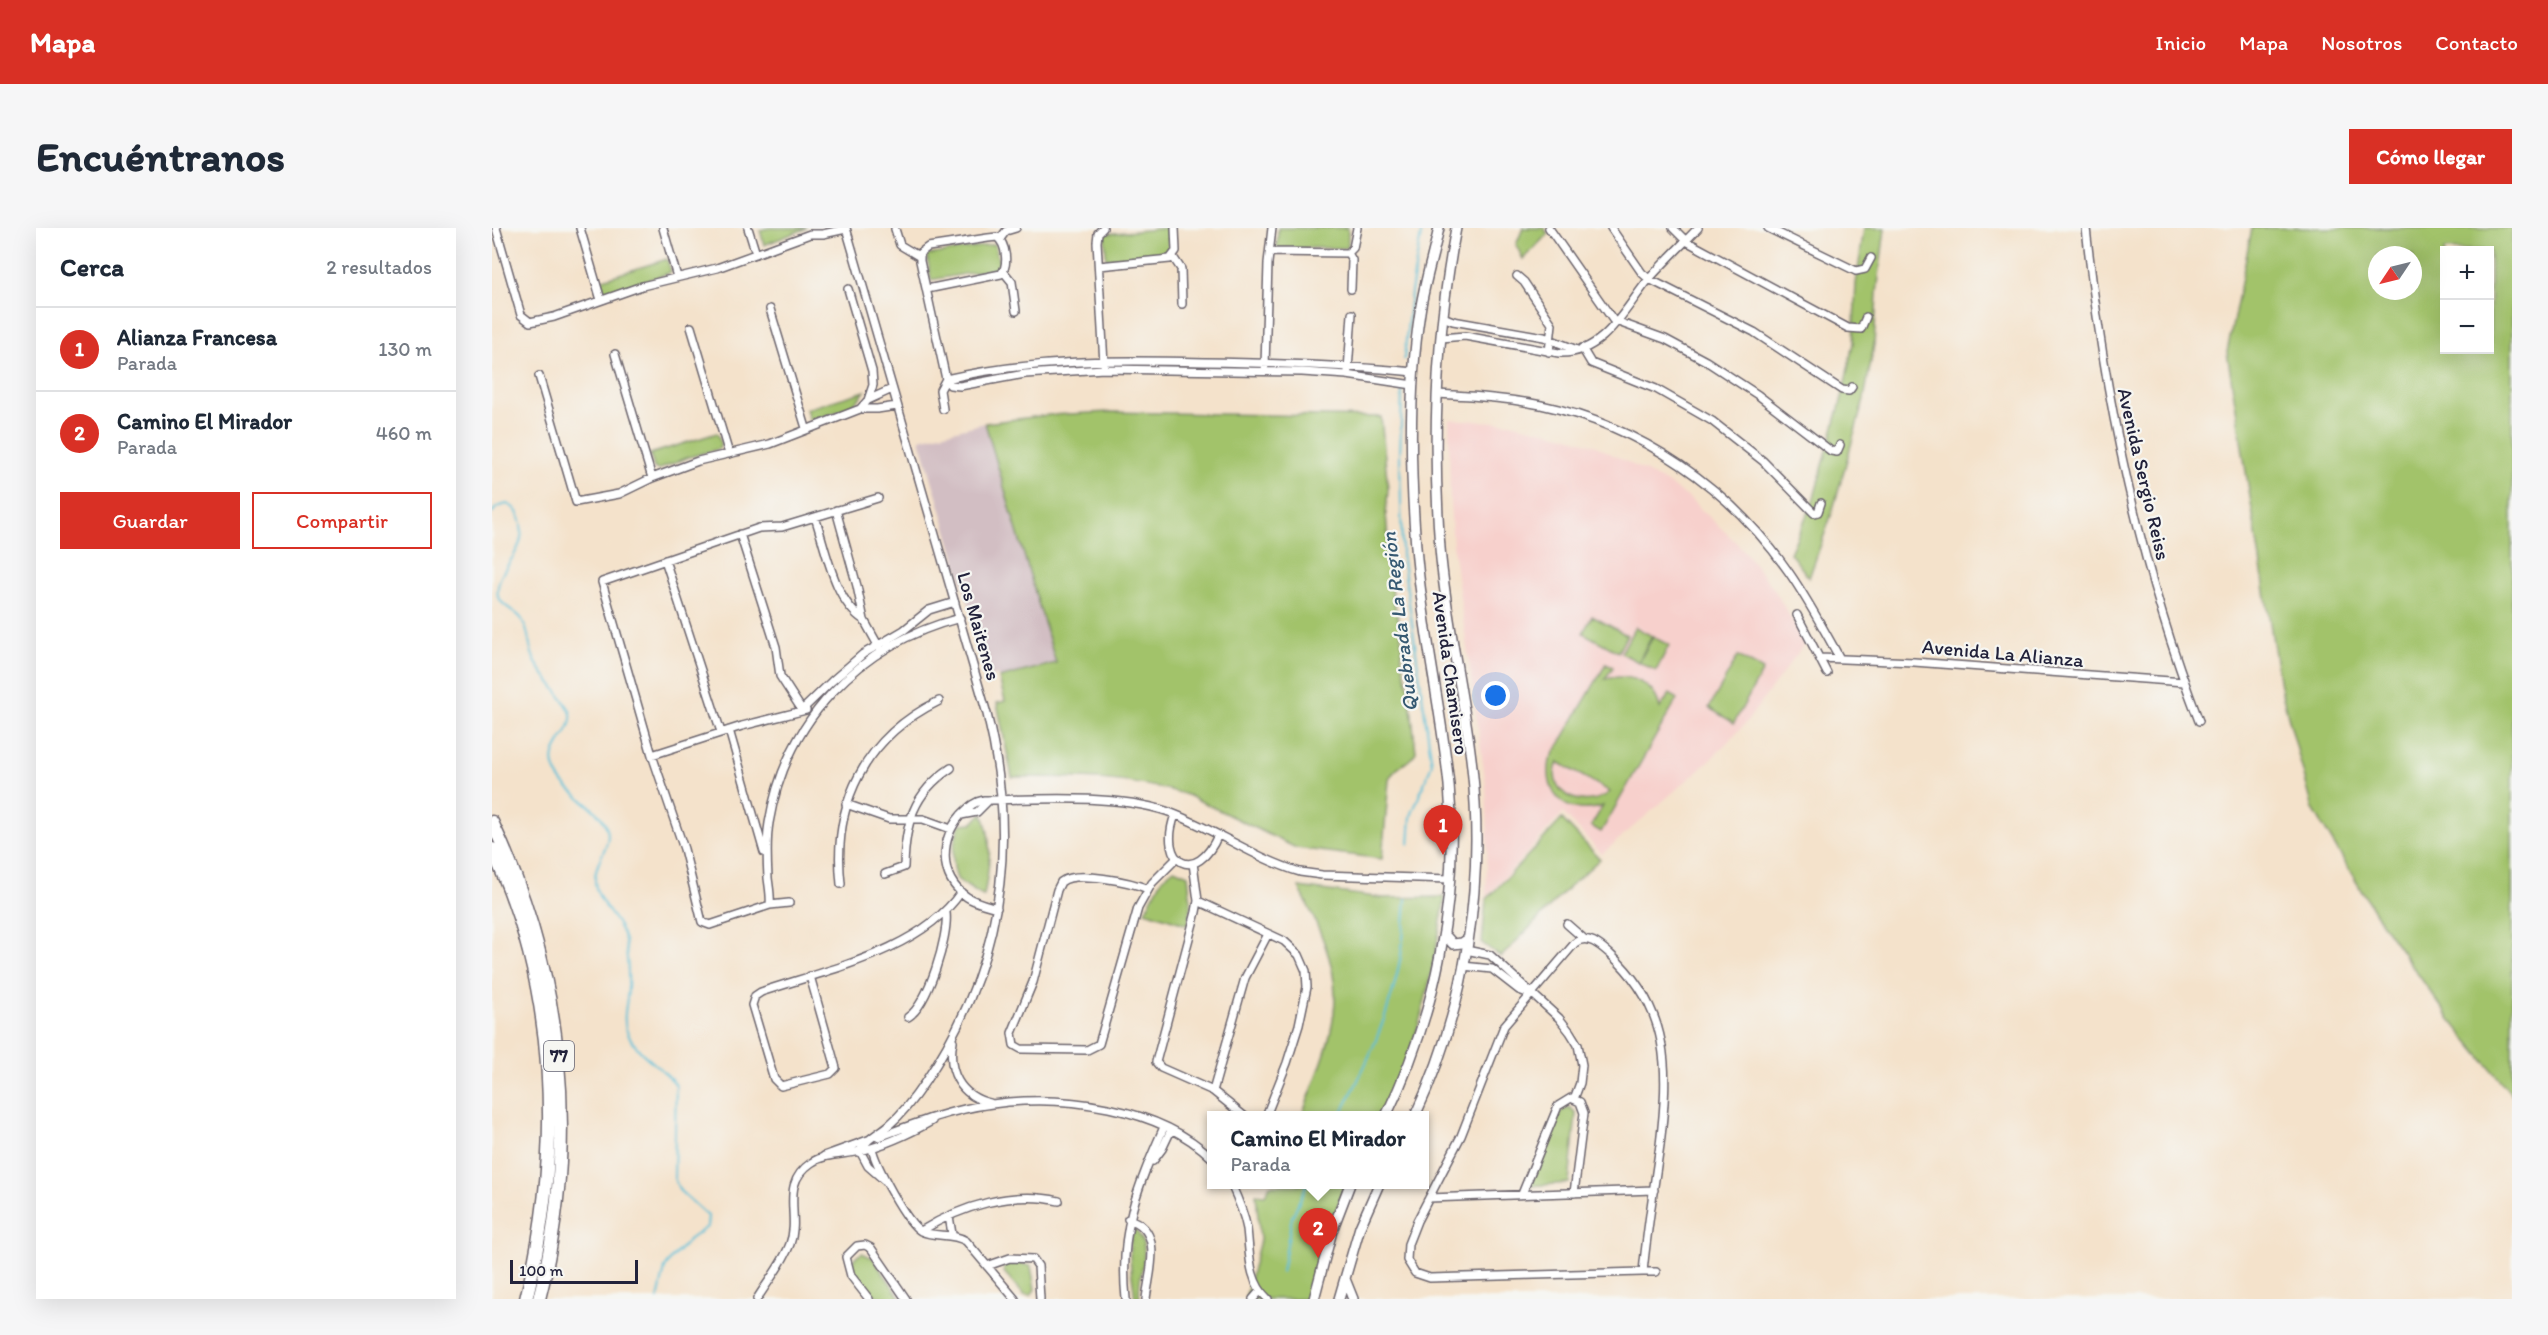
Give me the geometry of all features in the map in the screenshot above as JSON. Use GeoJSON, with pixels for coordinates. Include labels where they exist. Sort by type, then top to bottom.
{"type":"FeatureCollection","features":[{"type":"Feature","properties":{"kind":"highway","name":"77"},"geometry":{"type":"LineString","coordinates":[[492,822],[531,917],[550,994],[558,1044],[561,1102],[559,1186],[554,1232],[539,1299]]}},
{"type":"Feature","properties":{"kind":"highway","name":"77"},"geometry":{"type":"LineString","coordinates":[[492,849],[520,919],[531,960],[540,1008],[548,1078],[549,1132],[546,1200],[541,1234],[526,1299]]}},
{"type":"Feature","properties":{"kind":"street"},"geometry":{"type":"LineString","coordinates":[[496,228],[519,309],[525,320],[533,322],[677,277],[717,268],[810,234],[846,228]]}},
{"type":"Feature","properties":{"kind":"street"},"geometry":{"type":"LineString","coordinates":[[580,228],[601,300]]}},
{"type":"Feature","properties":{"kind":"street"},"geometry":{"type":"LineString","coordinates":[[663,228],[677,277]]}},
{"type":"Feature","properties":{"kind":"street"},"geometry":{"type":"LineString","coordinates":[[748,228],[756,254]]}},
{"type":"Feature","properties":{"kind":"street"},"geometry":{"type":"LineString","coordinates":[[810,234],[816,228]]}},
{"type":"Feature","properties":{"kind":"street","name":"Los Maitenes"},"geometry":{"type":"LineString","coordinates":[[846,228],[992,733],[1002,799],[1004,845],[997,908],[984,965],[954,1036],[913,1099],[891,1123],[869,1140]]}},
{"type":"Feature","properties":{"kind":"street"},"geometry":{"type":"LineString","coordinates":[[1000,239],[1006,231],[1016,228]]}},
{"type":"Feature","properties":{"kind":"street"},"geometry":{"type":"LineString","coordinates":[[1099,266],[1165,260],[1173,257],[1176,251],[1175,228]]}},
{"type":"Feature","properties":{"kind":"street"},"geometry":{"type":"LineString","coordinates":[[1265,372],[1268,263],[1272,228]]}},
{"type":"Feature","properties":{"kind":"street"},"geometry":{"type":"LineString","coordinates":[[1271,252],[1348,253],[1353,248],[1357,228]]}},
{"type":"Feature","properties":{"kind":"street","name":"Avenida Chamisero"},"geometry":{"type":"LineString","coordinates":[[1388,1111],[1419,1037],[1430,1001],[1444,934],[1450,879],[1449,784],[1421,599],[1414,520],[1414,372],[1420,313],[1439,228]]}},
{"type":"Feature","properties":{"kind":"street","name":"Avenida Chamisero"},"geometry":{"type":"LineString","coordinates":[[1417,1111],[1445,1038],[1463,966],[1474,875],[1474,797],[1471,758],[1441,559],[1436,476],[1437,394],[1441,338],[1456,228]]}},
{"type":"Feature","properties":{"kind":"street"},"geometry":{"type":"LineString","coordinates":[[1549,228],[1608,314],[1617,322],[1655,335],[1706,361],[1758,395],[1831,451],[1837,452],[1840,445]]}},
{"type":"Feature","properties":{"kind":"street"},"geometry":{"type":"LineString","coordinates":[[1611,228],[1642,273],[1650,279],[1754,332],[1842,390],[1849,391],[1852,387]]}},
{"type":"Feature","properties":{"kind":"street"},"geometry":{"type":"LineString","coordinates":[[1673,228],[1686,241],[1848,328],[1861,329],[1866,317]]}},
{"type":"Feature","properties":{"kind":"street"},"geometry":{"type":"LineString","coordinates":[[1441,338],[1465,336],[1549,352],[1565,353],[1580,349],[1605,336],[1650,279],[1698,228]]}},
{"type":"Feature","properties":{"kind":"street"},"geometry":{"type":"LineString","coordinates":[[1767,228],[1856,271],[1865,269],[1871,258]]}},
{"type":"Feature","properties":{"kind":"street","name":"Avenida Sergio Reiss"},"geometry":{"type":"LineString","coordinates":[[2086,228],[2099,336],[2122,463],[2153,584],[2184,682],[2199,721]]}},
{"type":"Feature","properties":{"kind":"street"},"geometry":{"type":"LineString","coordinates":[[895,229],[900,244],[920,257]]}},
{"type":"Feature","properties":{"kind":"street"},"geometry":{"type":"LineString","coordinates":[[1100,229],[1097,239],[1104,369]]}},
{"type":"Feature","properties":{"kind":"street"},"geometry":{"type":"LineString","coordinates":[[1000,239],[988,238],[928,247],[922,251],[920,257],[946,379],[950,385],[960,386],[1025,374],[1104,369],[1347,375],[1413,385]]}},
{"type":"Feature","properties":{"kind":"street"},"geometry":{"type":"LineString","coordinates":[[1000,239],[1006,263],[1004,272]]}},
{"type":"Feature","properties":{"kind":"street"},"geometry":{"type":"LineString","coordinates":[[1348,253],[1352,262],[1351,289]]}},
{"type":"Feature","properties":{"kind":"street"},"geometry":{"type":"LineString","coordinates":[[1173,257],[1181,269],[1182,304]]}},
{"type":"Feature","properties":{"kind":"street"},"geometry":{"type":"LineString","coordinates":[[1430,269],[1439,267],[1448,275]]}},
{"type":"Feature","properties":{"kind":"street"},"geometry":{"type":"LineString","coordinates":[[927,289],[1004,272]]}},
{"type":"Feature","properties":{"kind":"street"},"geometry":{"type":"LineString","coordinates":[[1004,272],[1012,282],[1016,311]]}},
{"type":"Feature","properties":{"kind":"street"},"geometry":{"type":"LineString","coordinates":[[1517,276],[1524,282],[1552,324],[1549,352]]}},
{"type":"Feature","properties":{"kind":"street"},"geometry":{"type":"LineString","coordinates":[[848,289],[872,371],[873,385],[868,400]]}},
{"type":"Feature","properties":{"kind":"street"},"geometry":{"type":"LineString","coordinates":[[770,309],[806,428]]}},
{"type":"Feature","properties":{"kind":"street"},"geometry":{"type":"LineString","coordinates":[[1347,375],[1352,314]]}},
{"type":"Feature","properties":{"kind":"street"},"geometry":{"type":"LineString","coordinates":[[1443,317],[1451,321],[1515,331],[1580,349],[1591,363],[1656,389],[1723,429],[1773,470],[1814,513],[1818,512],[1821,503]]}},
{"type":"Feature","properties":{"kind":"street"},"geometry":{"type":"LineString","coordinates":[[691,327],[729,454]]}},
{"type":"Feature","properties":{"kind":"street"},"geometry":{"type":"LineString","coordinates":[[615,354],[652,478]]}},
{"type":"Feature","properties":{"kind":"street"},"geometry":{"type":"LineString","coordinates":[[946,379],[1024,365],[1104,359],[1349,366],[1414,372]]}},
{"type":"Feature","properties":{"kind":"street"},"geometry":{"type":"LineString","coordinates":[[1182,370],[1183,361]]}},
{"type":"Feature","properties":{"kind":"street"},"geometry":{"type":"LineString","coordinates":[[1024,365],[1025,374]]}},
{"type":"Feature","properties":{"kind":"street"},"geometry":{"type":"LineString","coordinates":[[539,376],[576,502],[611,497],[691,463],[770,444],[860,408],[877,409],[897,405]]}},
{"type":"Feature","properties":{"kind":"street"},"geometry":{"type":"LineString","coordinates":[[943,409],[940,390],[946,379]]}},
{"type":"Feature","properties":{"kind":"street"},"geometry":{"type":"LineString","coordinates":[[860,408],[868,400],[892,389]]}},
{"type":"Feature","properties":{"kind":"street"},"geometry":{"type":"LineString","coordinates":[[1437,394],[1508,399],[1569,412],[1628,435],[1673,460],[1714,491],[1767,544],[1798,585],[1839,657]]}},
{"type":"Feature","properties":{"kind":"street"},"geometry":{"type":"LineString","coordinates":[[789,903],[770,905],[710,925],[702,922],[684,849],[652,754],[602,582],[766,526],[782,527],[878,498]]}},
{"type":"Feature","properties":{"kind":"street"},"geometry":{"type":"LineString","coordinates":[[836,510],[864,620],[879,648]]}},
{"type":"Feature","properties":{"kind":"street"},"geometry":{"type":"LineString","coordinates":[[815,517],[843,597],[851,610],[864,620]]}},
{"type":"Feature","properties":{"kind":"street"},"geometry":{"type":"LineString","coordinates":[[740,534],[776,647],[780,676],[802,710]]}},
{"type":"Feature","properties":{"kind":"street"},"geometry":{"type":"LineString","coordinates":[[665,560],[721,732]]}},
{"type":"Feature","properties":{"kind":"street"},"geometry":{"type":"LineString","coordinates":[[770,905],[767,864],[768,828],[782,773],[795,742],[814,711],[844,679],[879,648],[929,610],[955,602]]}},
{"type":"Feature","properties":{"kind":"street"},"geometry":{"type":"LineString","coordinates":[[1797,615],[1827,673]]}},
{"type":"Feature","properties":{"kind":"street"},"geometry":{"type":"LineString","coordinates":[[802,710],[846,667],[879,648],[925,629],[960,618]]}},
{"type":"Feature","properties":{"kind":"street","name":"Avenida La Alianza"},"geometry":{"type":"LineString","coordinates":[[1820,658],[1839,657],[2184,682]]}},
{"type":"Feature","properties":{"kind":"street"},"geometry":{"type":"LineString","coordinates":[[841,884],[839,842],[846,804],[863,766],[880,744],[907,719],[939,701]]}},
{"type":"Feature","properties":{"kind":"street"},"geometry":{"type":"LineString","coordinates":[[652,754],[802,710],[814,711]]}},
{"type":"Feature","properties":{"kind":"street"},"geometry":{"type":"LineString","coordinates":[[729,730],[767,864]]}},
{"type":"Feature","properties":{"kind":"street"},"geometry":{"type":"LineString","coordinates":[[885,874],[904,867],[904,843],[909,819],[930,786],[951,768]]}},
{"type":"Feature","properties":{"kind":"street"},"geometry":{"type":"LineString","coordinates":[[997,908],[976,902],[961,892],[952,881],[945,860],[945,848],[951,830],[961,815],[977,812],[989,800],[1002,799],[1100,801],[1151,807],[1175,815],[1282,865],[1307,873],[1450,879]]}},
{"type":"Feature","properties":{"kind":"street"},"geometry":{"type":"LineString","coordinates":[[846,804],[889,819],[923,819],[951,830]]}},
{"type":"Feature","properties":{"kind":"street"},"geometry":{"type":"LineString","coordinates":[[1175,815],[1169,841],[1171,849],[1185,863],[1193,863],[1209,853],[1218,835]]}},
{"type":"Feature","properties":{"kind":"street"},"geometry":{"type":"LineString","coordinates":[[757,825],[761,829],[768,828]]}},
{"type":"Feature","properties":{"kind":"street"},"geometry":{"type":"LineString","coordinates":[[1148,889],[1133,883],[1075,877],[1061,882],[1033,982],[1012,1033],[1014,1045],[1021,1049],[1087,1050],[1099,1044],[1136,915],[1148,889],[1178,858]]}},
{"type":"Feature","properties":{"kind":"street"},"geometry":{"type":"LineString","coordinates":[[1193,863],[1198,901],[1156,1062],[1161,1068],[1213,1091],[1238,1111]]}},
{"type":"Feature","properties":{"kind":"street"},"geometry":{"type":"LineString","coordinates":[[810,975],[836,1068],[830,1074],[782,1086],[774,1079],[752,1002],[755,996],[761,992],[890,947],[946,913],[961,892]]}},
{"type":"Feature","properties":{"kind":"street"},"geometry":{"type":"LineString","coordinates":[[1198,901],[1284,941],[1301,960],[1307,978],[1305,997],[1293,1044],[1268,1111]]}},
{"type":"Feature","properties":{"kind":"street"},"geometry":{"type":"LineString","coordinates":[[908,1017],[921,1003],[934,969],[946,924],[946,913]]}},
{"type":"Feature","properties":{"kind":"street"},"geometry":{"type":"LineString","coordinates":[[1567,924],[1583,938],[1593,941],[1606,950],[1629,975],[1648,1004],[1665,1057],[1666,1089],[1643,1272]]}},
{"type":"Feature","properties":{"kind":"street"},"geometry":{"type":"LineString","coordinates":[[1213,1091],[1245,978],[1268,933]]}},
{"type":"Feature","properties":{"kind":"street"},"geometry":{"type":"LineString","coordinates":[[1444,934],[1453,944],[1462,944],[1468,939]]}},
{"type":"Feature","properties":{"kind":"street"},"geometry":{"type":"LineString","coordinates":[[1583,938],[1575,943],[1530,994],[1500,1033],[1472,1111],[1414,1230],[1407,1255],[1410,1267],[1422,1276],[1443,1278],[1656,1272]]}},
{"type":"Feature","properties":{"kind":"street"},"geometry":{"type":"LineString","coordinates":[[1466,950],[1490,955],[1564,1023],[1578,1045],[1581,1059],[1581,1076],[1574,1099]]}},
{"type":"Feature","properties":{"kind":"street"},"geometry":{"type":"LineString","coordinates":[[1463,966],[1492,969],[1519,990],[1530,994]]}},
{"type":"Feature","properties":{"kind":"street","name":"Los Maitenes"},"geometry":{"type":"LineString","coordinates":[[954,1036],[951,1061],[957,1080],[972,1095],[993,1104]]}},
{"type":"Feature","properties":{"kind":"street"},"geometry":{"type":"LineString","coordinates":[[1522,1194],[1558,1106],[1566,1099],[1574,1099],[1581,1104],[1584,1113],[1574,1193]]}},
{"type":"Feature","properties":{"kind":"street"},"geometry":{"type":"LineString","coordinates":[[757,1299],[785,1254],[792,1238],[791,1202],[797,1179],[806,1166],[825,1156],[922,1120],[993,1104],[1038,1101],[1075,1103],[1126,1113],[1167,1128],[1207,1154]]}},
{"type":"Feature","properties":{"kind":"street"},"geometry":{"type":"LineString","coordinates":[[825,1156],[860,1151],[896,1140],[938,1118]]}},
{"type":"Feature","properties":{"kind":"street"},"geometry":{"type":"LineString","coordinates":[[1126,1299],[1124,1257],[1128,1219],[1167,1128]]}},
{"type":"Feature","properties":{"kind":"street"},"geometry":{"type":"LineString","coordinates":[[860,1151],[869,1140]]}},
{"type":"Feature","properties":{"kind":"street"},"geometry":{"type":"LineString","coordinates":[[872,1148],[875,1160],[887,1184],[911,1222],[921,1231],[952,1234],[966,1241],[1015,1299]]}},
{"type":"Feature","properties":{"kind":"street"},"geometry":{"type":"LineString","coordinates":[[860,1151],[868,1166],[887,1184]]}},
{"type":"Feature","properties":{"kind":"street"},"geometry":{"type":"LineString","coordinates":[[1233,1189],[1244,1217],[1252,1271],[1260,1291],[1268,1299]]}},
{"type":"Feature","properties":{"kind":"street"},"geometry":{"type":"LineString","coordinates":[[1314,1299],[1332,1231],[1348,1189]]}},
{"type":"Feature","properties":{"kind":"street"},"geometry":{"type":"LineString","coordinates":[[1339,1299],[1360,1227],[1377,1189]]}},
{"type":"Feature","properties":{"kind":"street"},"geometry":{"type":"LineString","coordinates":[[1429,1198],[1654,1190]]}},
{"type":"Feature","properties":{"kind":"street"},"geometry":{"type":"LineString","coordinates":[[921,1231],[949,1216],[983,1204],[1012,1199],[1038,1198],[1059,1201]]}},
{"type":"Feature","properties":{"kind":"street"},"geometry":{"type":"LineString","coordinates":[[949,1216],[952,1234]]}},
{"type":"Feature","properties":{"kind":"street"},"geometry":{"type":"LineString","coordinates":[[1128,1219],[1139,1223],[1145,1229],[1152,1245],[1146,1299]]}},
{"type":"Feature","properties":{"kind":"street"},"geometry":{"type":"LineString","coordinates":[[869,1299],[847,1266],[846,1257],[857,1246],[865,1245],[871,1248],[906,1299]]}},
{"type":"Feature","properties":{"kind":"street"},"geometry":{"type":"LineString","coordinates":[[987,1266],[1010,1258],[1033,1259],[1038,1266],[1040,1299]]}},
{"type":"Feature","properties":{"kind":"street"},"geometry":{"type":"LineString","coordinates":[[1345,1279],[1353,1299]]}},
{"type":"Feature","properties":{"kind":"street"},"geometry":{"type":"LineString","coordinates":[[1253,1299],[1260,1291]]}},
{"type":"Feature","properties":{"kind":"shaded area"},"geometry":{"type":"Polygon","coordinates":[[[1449,419],[1510,423],[1566,436],[1596,446],[1664,481],[1689,498],[1740,546],[1774,589],[1805,643],[1745,724],[1708,762],[1602,854],[1563,813],[1486,898],[1488,832],[1486,785],[1453,547],[1449,419]]]}},
{"type":"Feature","properties":{"kind":"shaded area"},"geometry":{"type":"Polygon","coordinates":[[[985,423],[1056,664],[999,678],[997,675],[990,676],[920,439],[985,423]]]}},
{"type":"Feature","properties":{"kind":"green space"},"geometry":{"type":"Polygon","coordinates":[[[807,228],[764,245],[760,230],[807,228]]]}},
{"type":"Feature","properties":{"kind":"green space"},"geometry":{"type":"Polygon","coordinates":[[[1167,228],[1169,247],[1166,253],[1106,259],[1105,234],[1167,228]]]}},
{"type":"Feature","properties":{"kind":"green space"},"geometry":{"type":"Polygon","coordinates":[[[1278,228],[1348,228],[1348,248],[1277,248],[1278,228]]]}},
{"type":"Feature","properties":{"kind":"green space"},"geometry":{"type":"Polygon","coordinates":[[[1523,228],[1544,228],[1548,234],[1523,259],[1516,245],[1523,228]]]}},
{"type":"Feature","properties":{"kind":"green space"},"geometry":{"type":"Polygon","coordinates":[[[1864,228],[1885,228],[1877,293],[1874,345],[1864,399],[1832,513],[1809,578],[1790,553],[1813,501],[1843,394],[1853,343],[1856,284],[1864,228]]]}},
{"type":"Feature","properties":{"kind":"green space"},"geometry":{"type":"Polygon","coordinates":[[[2252,228],[2512,228],[2512,1095],[2449,1018],[2378,918],[2313,809],[2280,686],[2227,352],[2252,228]]]}},
{"type":"Feature","properties":{"kind":"green space"},"geometry":{"type":"Polygon","coordinates":[[[995,244],[1000,268],[931,280],[927,255],[995,244]]]}},
{"type":"Feature","properties":{"kind":"green space"},"geometry":{"type":"Polygon","coordinates":[[[667,259],[671,271],[669,273],[608,293],[603,290],[600,280],[667,259]]]}},
{"type":"Feature","properties":{"kind":"green space"},"geometry":{"type":"Polygon","coordinates":[[[865,391],[855,403],[842,410],[809,419],[806,409],[865,391]]]}},
{"type":"Feature","properties":{"kind":"green space"},"geometry":{"type":"Polygon","coordinates":[[[1110,412],[1381,417],[1388,489],[1386,514],[1393,598],[1401,629],[1402,662],[1409,689],[1416,752],[1410,760],[1391,775],[1389,780],[1382,859],[1296,848],[1190,796],[1147,785],[1102,779],[1012,777],[997,703],[1005,701],[999,678],[1056,663],[985,423],[1049,415],[1110,412]]]}},
{"type":"Feature","properties":{"kind":"green space"},"geometry":{"type":"Polygon","coordinates":[[[717,433],[721,443],[719,449],[689,457],[658,470],[654,468],[650,454],[717,433]]]}},
{"type":"Feature","properties":{"kind":"green space"},"geometry":{"type":"Polygon","coordinates":[[[1592,616],[1627,635],[1618,652],[1583,633],[1592,616]]]}},
{"type":"Feature","properties":{"kind":"green space"},"geometry":{"type":"Polygon","coordinates":[[[1635,627],[1652,636],[1638,662],[1621,653],[1635,627]]]}},
{"type":"Feature","properties":{"kind":"green space"},"geometry":{"type":"Polygon","coordinates":[[[1653,637],[1669,645],[1656,671],[1639,662],[1653,637]]]}},
{"type":"Feature","properties":{"kind":"green space"},"geometry":{"type":"Polygon","coordinates":[[[1738,656],[1763,670],[1734,723],[1709,708],[1738,656]]]}},
{"type":"Feature","properties":{"kind":"green space"},"geometry":{"type":"Polygon","coordinates":[[[1606,664],[1613,667],[1605,679],[1623,677],[1639,682],[1652,692],[1660,708],[1670,694],[1677,699],[1601,832],[1591,826],[1603,806],[1579,809],[1561,801],[1554,794],[1550,784],[1550,760],[1606,664]],[[1558,762],[1555,773],[1557,783],[1569,796],[1579,800],[1589,800],[1600,798],[1610,792],[1558,762]]]}},
{"type":"Feature","properties":{"kind":"green space"},"geometry":{"type":"Polygon","coordinates":[[[982,813],[989,844],[989,865],[984,896],[957,879],[953,858],[954,844],[960,824],[973,823],[982,813]]]}},
{"type":"Feature","properties":{"kind":"green space"},"geometry":{"type":"Polygon","coordinates":[[[1562,819],[1600,859],[1571,885],[1501,957],[1482,943],[1486,900],[1562,819]]]}},
{"type":"Feature","properties":{"kind":"green space"},"geometry":{"type":"Polygon","coordinates":[[[1174,869],[1188,875],[1191,902],[1188,925],[1145,911],[1163,878],[1174,869]]]}},
{"type":"Feature","properties":{"kind":"green space"},"geometry":{"type":"Polygon","coordinates":[[[1299,887],[1383,898],[1445,897],[1423,1009],[1415,1037],[1383,1111],[1304,1111],[1319,1072],[1332,1027],[1334,1011],[1332,968],[1317,926],[1299,887]]]}},
{"type":"Feature","properties":{"kind":"green space"},"geometry":{"type":"Polygon","coordinates":[[[1570,1107],[1576,1114],[1569,1183],[1530,1186],[1561,1111],[1570,1107]]]}},
{"type":"Feature","properties":{"kind":"green space"},"geometry":{"type":"Polygon","coordinates":[[[1268,1189],[1344,1189],[1321,1253],[1310,1299],[1245,1299],[1260,1240],[1256,1194],[1265,1195],[1268,1189]]]}},
{"type":"Feature","properties":{"kind":"green space"},"geometry":{"type":"Polygon","coordinates":[[[1134,1229],[1144,1245],[1140,1299],[1135,1299],[1130,1263],[1130,1245],[1134,1229]]]}},
{"type":"Feature","properties":{"kind":"green space"},"geometry":{"type":"Polygon","coordinates":[[[862,1253],[873,1258],[901,1299],[882,1298],[866,1288],[852,1266],[854,1258],[862,1253]]]}},
{"type":"Feature","properties":{"kind":"green space"},"geometry":{"type":"Polygon","coordinates":[[[1018,1263],[1031,1266],[1035,1289],[1031,1296],[1024,1295],[1004,1272],[1004,1265],[1018,1263]]]}},
{"type":"Feature","properties":{"kind":"waterway","name":"Quebrada La Región"},"geometry":{"type":"LineString","coordinates":[[1404,359],[1411,292],[1422,228]]}},
{"type":"Feature","properties":{"kind":"waterway","name":"Quebrada La Región"},"geometry":{"type":"LineString","coordinates":[[1402,390],[1400,455],[1402,554],[1432,764],[1411,816],[1409,845]]}},
{"type":"Feature","properties":{"kind":"waterway"},"geometry":{"type":"LineString","coordinates":[[492,513],[497,507],[507,504],[515,509],[519,517],[522,530],[520,541],[501,577],[498,597],[521,618],[535,661],[566,703],[571,714],[571,721],[556,748],[553,763],[561,780],[598,814],[607,829],[607,841],[597,867],[595,881],[599,897],[618,925],[625,941],[628,975],[626,1030],[639,1050],[676,1085],[674,1178],[680,1191],[708,1216],[707,1227],[690,1239],[665,1268],[658,1299]]}},
{"type":"Feature","properties":{"kind":"waterway","name":"Quebrada La Región"},"geometry":{"type":"LineString","coordinates":[[1343,1111],[1369,1058],[1391,997],[1401,955],[1406,899]]}},
{"type":"Feature","properties":{"kind":"waterway","name":"Quebrada La Región"},"geometry":{"type":"LineString","coordinates":[[1282,1272],[1292,1217],[1305,1189]]}},
{"type":"Feature","properties":{"kind":"place","name":"Alianza Francesa"},"geometry":{"type":"Point","coordinates":[1443,855]}},
{"type":"Feature","properties":{"kind":"place","name":"Camino El Mirador"},"geometry":{"type":"Point","coordinates":[1318,1258]}}]}
